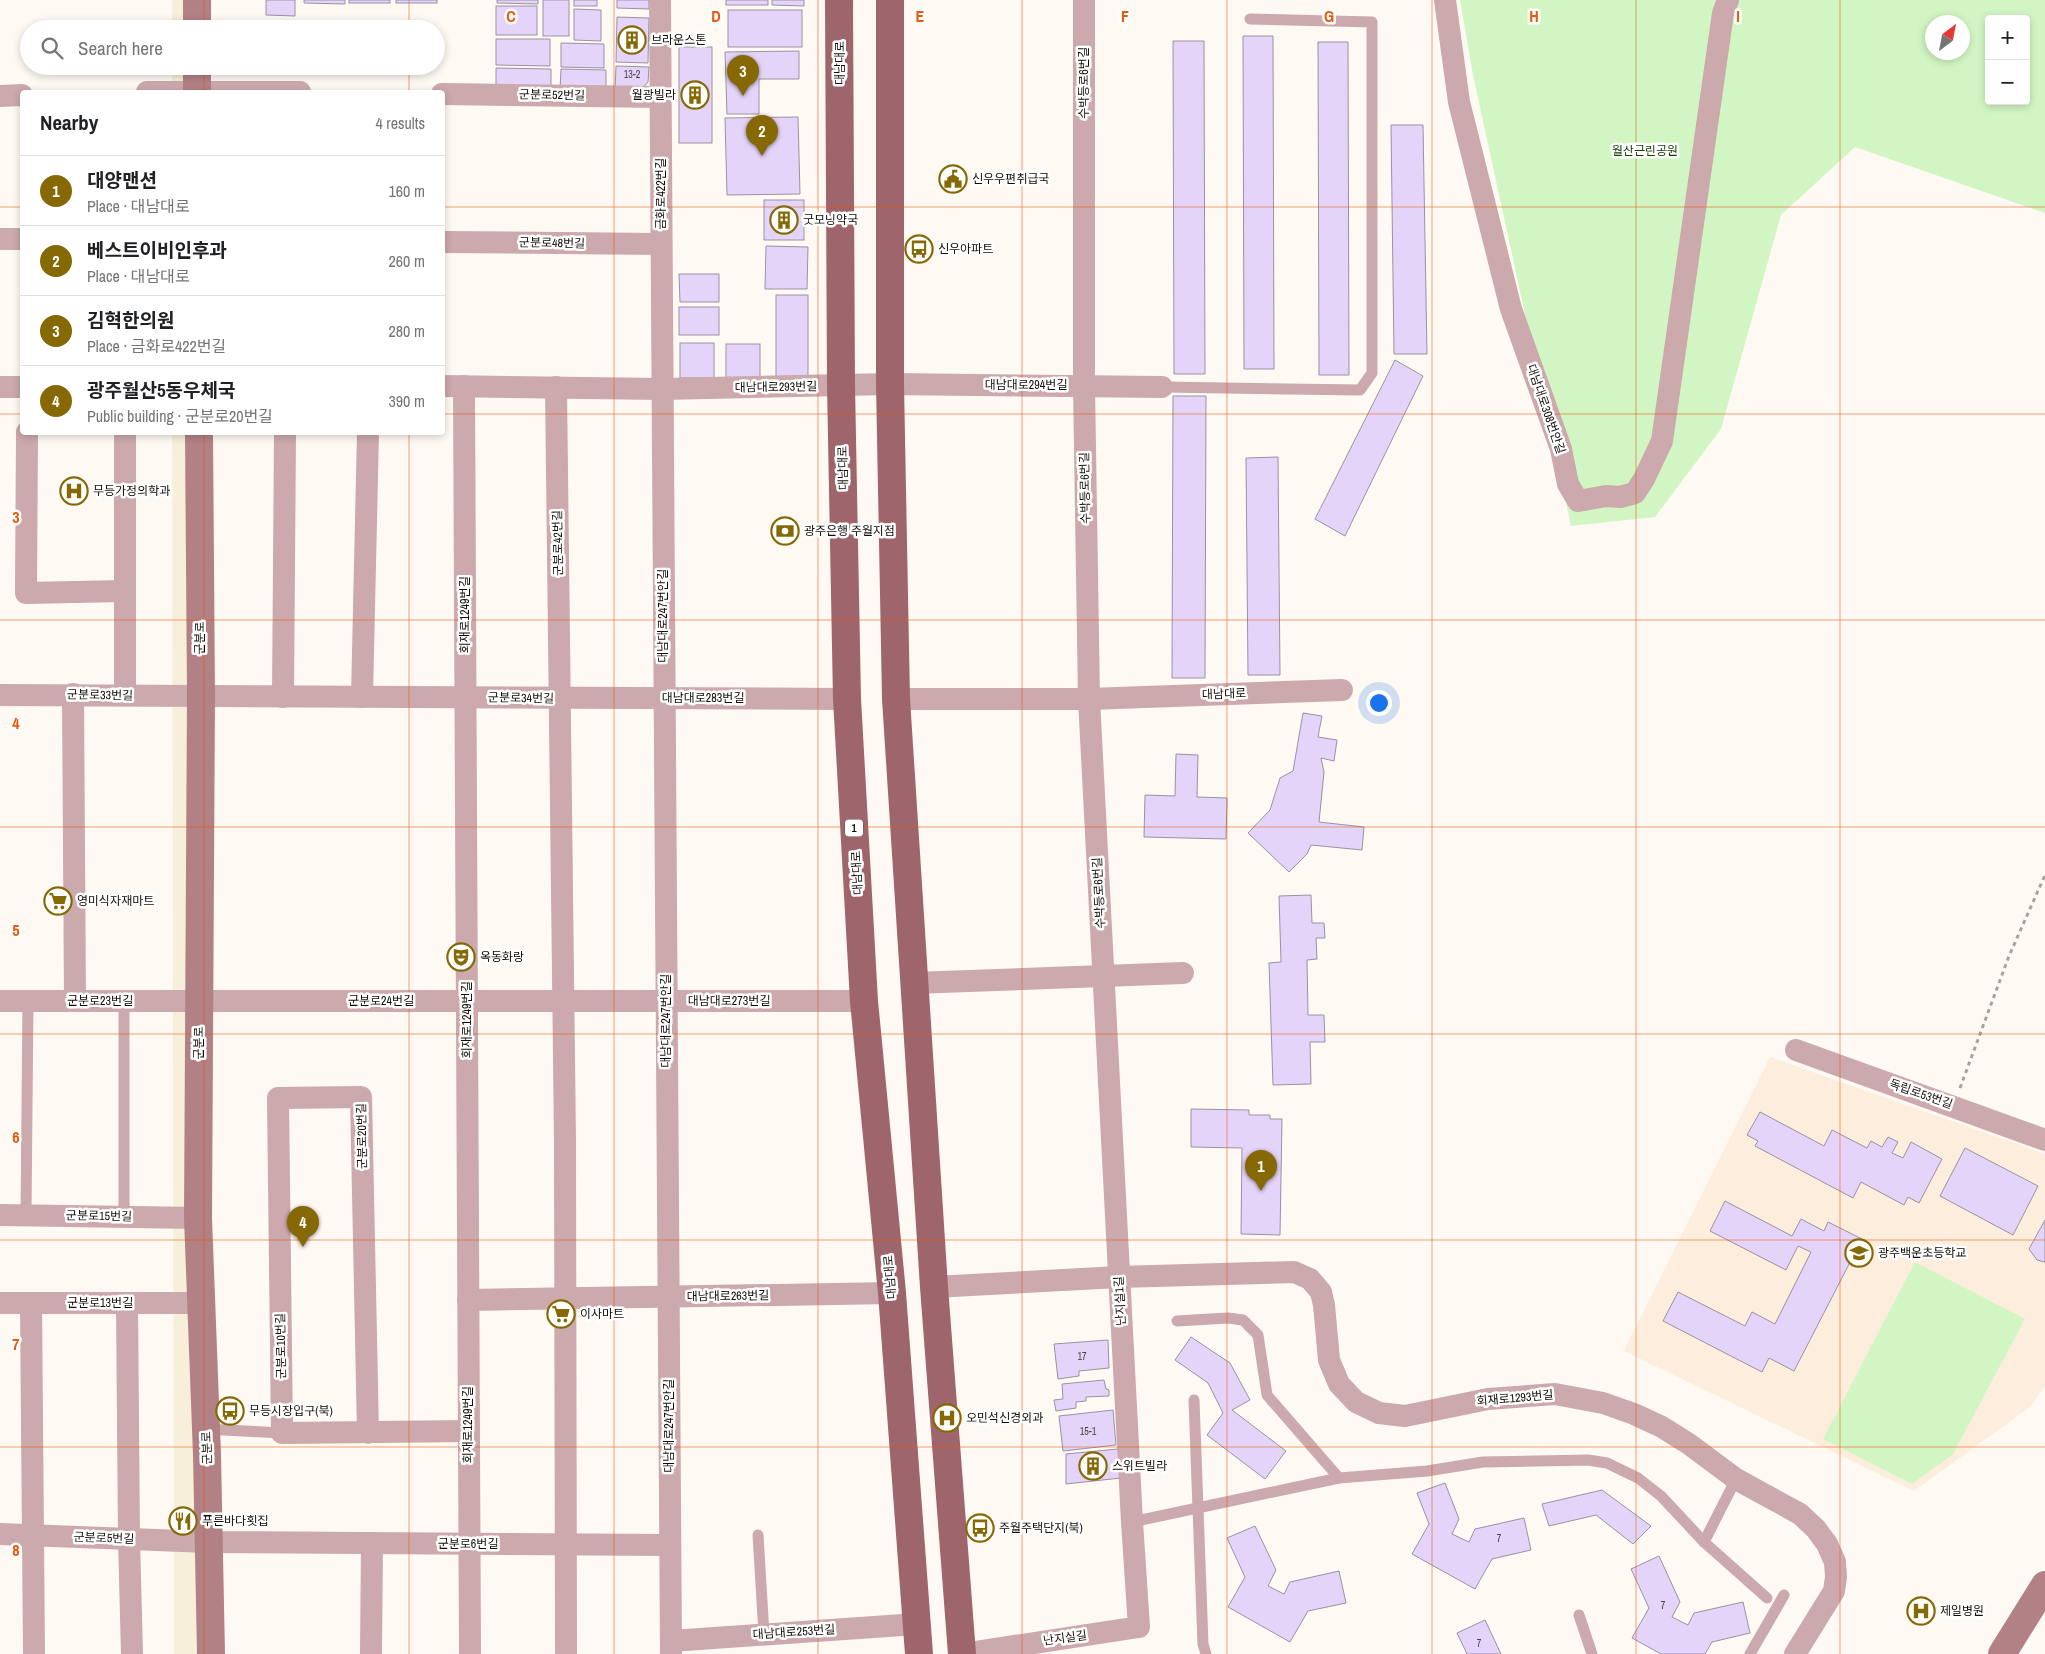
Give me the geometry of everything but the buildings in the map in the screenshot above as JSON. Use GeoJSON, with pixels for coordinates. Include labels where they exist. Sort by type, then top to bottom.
{"type":"FeatureCollection","features":[{"type":"Feature","properties":{"kind":"main road","name":"대남대로"},"geometry":{"type":"LineString","coordinates":[[839,0],[841,385],[847,699],[864,1000],[892,1294],[919,1654]]}},
{"type":"Feature","properties":{"kind":"main road"},"geometry":{"type":"LineString","coordinates":[[890,0],[890,384],[896,699],[934,1287],[962,1654]]}},
{"type":"Feature","properties":{"kind":"street"},"geometry":{"type":"LineString","coordinates":[[197,0],[197,20]]}},
{"type":"Feature","properties":{"kind":"street","name":"금화로422번길"},"geometry":{"type":"LineString","coordinates":[[660,0],[662,389]]}},
{"type":"Feature","properties":{"kind":"street","name":"수박등로6번길"},"geometry":{"type":"LineString","coordinates":[[1084,0],[1084,385],[1088,700],[1103,975]]}},
{"type":"Feature","properties":{"kind":"street","name":"대남대로308번안길"},"geometry":{"type":"LineString","coordinates":[[1445,0],[1459,102],[1511,309],[1561,449],[1568,484],[1578,501],[1606,496],[1620,497],[1635,493],[1644,479],[1662,441],[1723,13],[1728,0]]}},
{"type":"Feature","properties":{"kind":"street"},"geometry":{"type":"LineString","coordinates":[[158,90],[197,83],[277,90]]}},
{"type":"Feature","properties":{"kind":"street","name":"군분로52번길"},"geometry":{"type":"LineString","coordinates":[[445,94],[661,97]]}},
{"type":"Feature","properties":{"kind":"street"},"geometry":{"type":"LineString","coordinates":[[0,96],[20,96]]}},
{"type":"Feature","properties":{"kind":"street"},"geometry":{"type":"LineString","coordinates":[[0,239],[20,239]]}},
{"type":"Feature","properties":{"kind":"street","name":"군분로48번길"},"geometry":{"type":"LineString","coordinates":[[445,242],[661,244]]}},
{"type":"Feature","properties":{"kind":"street","name":"대남대로293번길"},"geometry":{"type":"LineString","coordinates":[[662,389],[890,384]]}},
{"type":"Feature","properties":{"kind":"street","name":"대남대로294번길"},"geometry":{"type":"LineString","coordinates":[[890,384],[1162,387]]}},
{"type":"Feature","properties":{"kind":"street"},"geometry":{"type":"LineString","coordinates":[[453,386],[662,389]]}},
{"type":"Feature","properties":{"kind":"street","name":"회재로1249번길"},"geometry":{"type":"LineString","coordinates":[[453,386],[465,698],[470,1654]]}},
{"type":"Feature","properties":{"kind":"street"},"geometry":{"type":"LineString","coordinates":[[0,387],[20,387]]}},
{"type":"Feature","properties":{"kind":"street","name":"군분로42번길"},"geometry":{"type":"LineString","coordinates":[[556,387],[560,698]]}},
{"type":"Feature","properties":{"kind":"street","name":"대남대로247번안길"},"geometry":{"type":"LineString","coordinates":[[662,389],[671,1647]]}},
{"type":"Feature","properties":{"kind":"street"},"geometry":{"type":"LineString","coordinates":[[27,435],[26,592],[125,592]]}},
{"type":"Feature","properties":{"kind":"street"},"geometry":{"type":"LineString","coordinates":[[125,435],[125,695]]}},
{"type":"Feature","properties":{"kind":"street","name":"군분로"},"geometry":{"type":"LineString","coordinates":[[199,435],[200,1002],[198,1218],[206,1429],[210,1654]]}},
{"type":"Feature","properties":{"kind":"street"},"geometry":{"type":"LineString","coordinates":[[283,697],[285,435]]}},
{"type":"Feature","properties":{"kind":"street"},"geometry":{"type":"LineString","coordinates":[[362,697],[368,435]]}},
{"type":"Feature","properties":{"kind":"street","name":"대남대로"},"geometry":{"type":"LineString","coordinates":[[896,699],[1088,700],[1342,690]]}},
{"type":"Feature","properties":{"kind":"street"},"geometry":{"type":"LineString","coordinates":[[73,694],[75,1001]]}},
{"type":"Feature","properties":{"kind":"street","name":"군분로33번길"},"geometry":{"type":"LineString","coordinates":[[0,695],[200,696]]}},
{"type":"Feature","properties":{"kind":"street","name":"군분로34번길"},"geometry":{"type":"LineString","coordinates":[[200,696],[560,698],[563,1001]]}},
{"type":"Feature","properties":{"kind":"street","name":"대남대로283번길"},"geometry":{"type":"LineString","coordinates":[[560,698],[847,699]]}},
{"type":"Feature","properties":{"kind":"street"},"geometry":{"type":"LineString","coordinates":[[914,983],[1183,973]]}},
{"type":"Feature","properties":{"kind":"street","name":"난지실1길"},"geometry":{"type":"LineString","coordinates":[[1103,975],[1139,1627]]}},
{"type":"Feature","properties":{"kind":"street","name":"대남대로273번길"},"geometry":{"type":"LineString","coordinates":[[563,1001],[864,1000]]}},
{"type":"Feature","properties":{"kind":"street","name":"군분로23번길"},"geometry":{"type":"LineString","coordinates":[[0,1001],[200,1002]]}},
{"type":"Feature","properties":{"kind":"street"},"geometry":{"type":"LineString","coordinates":[[563,1001],[566,1654]]}},
{"type":"Feature","properties":{"kind":"street","name":"군분로24번길"},"geometry":{"type":"LineString","coordinates":[[200,1002],[563,1001]]}},
{"type":"Feature","properties":{"kind":"street","name":"독립로53번길"},"geometry":{"type":"LineString","coordinates":[[1796,1050],[2045,1140]]}},
{"type":"Feature","properties":{"kind":"street","name":"군분로20번길"},"geometry":{"type":"LineString","coordinates":[[280,1258],[278,1098],[361,1097],[368,1433]]}},
{"type":"Feature","properties":{"kind":"street","name":"군분로15번길"},"geometry":{"type":"LineString","coordinates":[[0,1215],[198,1218]]}},
{"type":"Feature","properties":{"kind":"street","name":"군분로10번길"},"geometry":{"type":"LineString","coordinates":[[280,1258],[282,1433]]}},
{"type":"Feature","properties":{"kind":"street","name":"회재로1293번길"},"geometry":{"type":"LineString","coordinates":[[1119,1277],[1294,1272],[1310,1279],[1320,1292],[1324,1305],[1329,1360],[1339,1384],[1356,1402],[1379,1414],[1405,1416],[1488,1399],[1555,1394],[1603,1403],[1662,1427],[1690,1444],[1736,1479],[1800,1514],[1816,1528],[1826,1544],[1835,1562],[1836,1577],[1834,1591],[1795,1654]]}},
{"type":"Feature","properties":{"kind":"street"},"geometry":{"type":"LineString","coordinates":[[934,1287],[1119,1277]]}},
{"type":"Feature","properties":{"kind":"street","name":"대남대로263번길"},"geometry":{"type":"LineString","coordinates":[[468,1300],[892,1294]]}},
{"type":"Feature","properties":{"kind":"street","name":"군분로13번길"},"geometry":{"type":"LineString","coordinates":[[0,1303],[200,1303]]}},
{"type":"Feature","properties":{"kind":"street"},"geometry":{"type":"LineString","coordinates":[[31,1303],[34,1654]]}},
{"type":"Feature","properties":{"kind":"street"},"geometry":{"type":"LineString","coordinates":[[127,1303],[132,1654]]}},
{"type":"Feature","properties":{"kind":"street"},"geometry":{"type":"LineString","coordinates":[[282,1433],[468,1431]]}},
{"type":"Feature","properties":{"kind":"street","name":"군분로5번길"},"geometry":{"type":"LineString","coordinates":[[0,1534],[208,1542]]}},
{"type":"Feature","properties":{"kind":"street","name":"군분로6번길"},"geometry":{"type":"LineString","coordinates":[[208,1542],[670,1545]]}},
{"type":"Feature","properties":{"kind":"street"},"geometry":{"type":"LineString","coordinates":[[371,1651],[372,1543]]}},
{"type":"Feature","properties":{"kind":"street"},"geometry":{"type":"LineString","coordinates":[[2002,1654],[2045,1585]]}},
{"type":"Feature","properties":{"kind":"street","name":"대남대로253번길"},"geometry":{"type":"LineString","coordinates":[[671,1647],[764,1634],[917,1624]]}},
{"type":"Feature","properties":{"kind":"street","name":"난지실길"},"geometry":{"type":"LineString","coordinates":[[962,1654],[1139,1627]]}},
{"type":"Feature","properties":{"kind":"lane"},"geometry":{"type":"LineString","coordinates":[[1162,387],[1360,390],[1372,373],[1372,22],[1250,19]]}},
{"type":"Feature","properties":{"kind":"lane"},"geometry":{"type":"LineString","coordinates":[[26,1215],[28,1001]]}},
{"type":"Feature","properties":{"kind":"lane"},"geometry":{"type":"LineString","coordinates":[[124,1001],[124,1216]]}},
{"type":"Feature","properties":{"kind":"lane"},"geometry":{"type":"LineString","coordinates":[[1177,1321],[1228,1318],[1243,1320],[1258,1335],[1267,1396],[1339,1478]]}},
{"type":"Feature","properties":{"kind":"lane"},"geometry":{"type":"LineString","coordinates":[[1194,1400],[1203,1644],[1206,1654]]}},
{"type":"Feature","properties":{"kind":"lane"},"geometry":{"type":"LineString","coordinates":[[206,1429],[282,1433]]}},
{"type":"Feature","properties":{"kind":"lane"},"geometry":{"type":"LineString","coordinates":[[1132,1522],[1339,1478],[1427,1470],[1483,1462],[1588,1460],[1607,1463],[1638,1478],[1661,1496],[1704,1542],[1766,1598]]}},
{"type":"Feature","properties":{"kind":"lane"},"geometry":{"type":"LineString","coordinates":[[1704,1542],[1736,1479]]}},
{"type":"Feature","properties":{"kind":"lane"},"geometry":{"type":"LineString","coordinates":[[758,1535],[764,1634]]}},
{"type":"Feature","properties":{"kind":"lane"},"geometry":{"type":"LineString","coordinates":[[1750,1654],[1784,1596]]}},
{"type":"Feature","properties":{"kind":"lane"},"geometry":{"type":"LineString","coordinates":[[1579,1615],[1592,1654]]}},
{"type":"Feature","properties":{"kind":"path"},"geometry":{"type":"LineString","coordinates":[[1953,1106],[2008,956],[2045,875]]}},
{"type":"Feature","properties":{"kind":"shaded area"},"geometry":{"type":"Polygon","coordinates":[[[172,0],[190,0],[191,20],[172,20],[172,0]]]}},
{"type":"Feature","properties":{"kind":"shaded area"},"geometry":{"type":"Polygon","coordinates":[[[172,75],[191,75],[191,90],[172,90],[172,75]]]}},
{"type":"Feature","properties":{"kind":"shaded area"},"geometry":{"type":"Polygon","coordinates":[[[172,435],[192,435],[197,1654],[174,1654],[172,435]]]}},
{"type":"Feature","properties":{"kind":"shaded area","name":"광주백운초등학교"},"geometry":{"type":"Polygon","coordinates":[[[1770,1057],[2045,1154],[2045,1386],[2030,1407],[1914,1491],[1624,1351],[1770,1057]]]}},
{"type":"Feature","properties":{"kind":"green space","name":"월산근린공원"},"geometry":{"type":"Polygon","coordinates":[[[1460,0],[2045,0],[2045,213],[1855,147],[1781,215],[1721,429],[1655,517],[1571,526],[1473,75],[1460,0]]]}},
{"type":"Feature","properties":{"kind":"green space"},"geometry":{"type":"Polygon","coordinates":[[[1915,1262],[2025,1319],[1953,1454],[1912,1484],[1823,1439],[1915,1262]]]}},
{"type":"Feature","properties":{"kind":"place","name":"브라운스톤"},"geometry":{"type":"Point","coordinates":[632,40]}},
{"type":"Feature","properties":{"kind":"place","name":"월광빌라"},"geometry":{"type":"Point","coordinates":[695,95]}},
{"type":"Feature","properties":{"kind":"place","name":"김혁한의원"},"geometry":{"type":"Point","coordinates":[743,96]}},
{"type":"Feature","properties":{"kind":"place","name":"베스트이비인후과"},"geometry":{"type":"Point","coordinates":[762,156]}},
{"type":"Feature","properties":{"kind":"place","name":"신우우편취급국"},"geometry":{"type":"Point","coordinates":[953,179]}},
{"type":"Feature","properties":{"kind":"place","name":"굿모닝약국"},"geometry":{"type":"Point","coordinates":[784,220]}},
{"type":"Feature","properties":{"kind":"place","name":"신우아파트"},"geometry":{"type":"Point","coordinates":[919,249]}},
{"type":"Feature","properties":{"kind":"place","name":"무등가정의학과"},"geometry":{"type":"Point","coordinates":[74,491]}},
{"type":"Feature","properties":{"kind":"place","name":"광주은행 주월지점"},"geometry":{"type":"Point","coordinates":[785,531]}},
{"type":"Feature","properties":{"kind":"place","name":"영미식자재마트"},"geometry":{"type":"Point","coordinates":[58,901]}},
{"type":"Feature","properties":{"kind":"place","name":"옥동화랑"},"geometry":{"type":"Point","coordinates":[461,957]}},
{"type":"Feature","properties":{"kind":"place","name":"대양맨션"},"geometry":{"type":"Point","coordinates":[1261,1191]}},
{"type":"Feature","properties":{"kind":"place","name":"광주월산5동우체국"},"geometry":{"type":"Point","coordinates":[303,1247]}},
{"type":"Feature","properties":{"kind":"place","name":"광주백운초등학교"},"geometry":{"type":"Point","coordinates":[1859,1253]}},
{"type":"Feature","properties":{"kind":"place","name":"이사마트"},"geometry":{"type":"Point","coordinates":[561,1314]}},
{"type":"Feature","properties":{"kind":"place","name":"무등시장입구(북)"},"geometry":{"type":"Point","coordinates":[230,1411]}},
{"type":"Feature","properties":{"kind":"place","name":"오민석신경외과"},"geometry":{"type":"Point","coordinates":[947,1418]}},
{"type":"Feature","properties":{"kind":"place","name":"스위트빌라"},"geometry":{"type":"Point","coordinates":[1093,1466]}},
{"type":"Feature","properties":{"kind":"place","name":"푸른바다횟집"},"geometry":{"type":"Point","coordinates":[183,1521]}},
{"type":"Feature","properties":{"kind":"place","name":"주월주택단지(북)"},"geometry":{"type":"Point","coordinates":[980,1528]}},
{"type":"Feature","properties":{"kind":"place","name":"제일병원"},"geometry":{"type":"Point","coordinates":[1921,1611]}}]}
